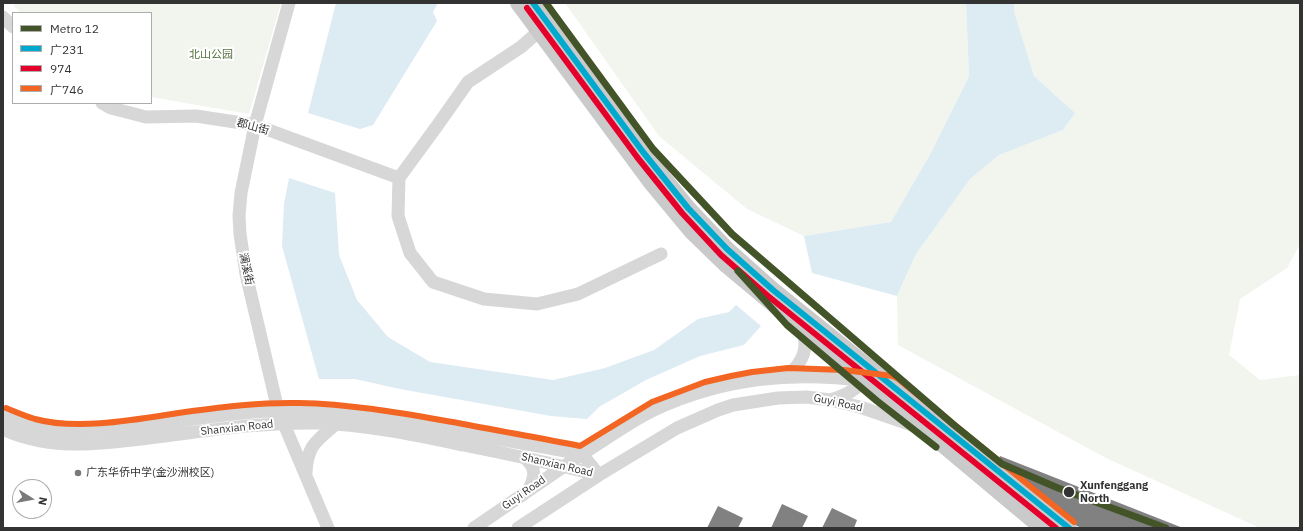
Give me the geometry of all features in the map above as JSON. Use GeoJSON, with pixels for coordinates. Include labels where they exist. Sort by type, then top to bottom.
{"type":"FeatureCollection","features":[{"type":"Feature","properties":{"kind":"main road"},"geometry":{"type":"LineString","coordinates":[[518,3],[544,27],[688,208],[711,232],[744,265],[865,373],[924,430],[1042,528]]}},
{"type":"Feature","properties":{"kind":"main road"},"geometry":{"type":"LineString","coordinates":[[533,3],[544,27],[632,159],[679,218],[725,264],[801,327],[865,373],[892,384],[1042,507],[1070,528]]}},
{"type":"Feature","properties":{"kind":"street","name":"澜溪街"},"geometry":{"type":"LineString","coordinates":[[288,3],[255,125],[242,193],[239,216],[240,234],[246,274],[278,410],[328,528]]}},
{"type":"Feature","properties":{"kind":"street"},"geometry":{"type":"LineString","coordinates":[[3,17],[12,26]]}},
{"type":"Feature","properties":{"kind":"street"},"geometry":{"type":"LineString","coordinates":[[544,27],[521,47],[468,82],[438,126],[399,178],[398,216],[410,253],[433,282],[484,299],[537,304],[578,294],[661,254]]}},
{"type":"Feature","properties":{"kind":"street","name":"郡山街"},"geometry":{"type":"LineString","coordinates":[[104,104],[110,108],[146,117],[196,116],[255,125],[399,178]]}},
{"type":"Feature","properties":{"kind":"street"},"geometry":{"type":"LineString","coordinates":[[788,376],[800,362],[806,343],[801,327]]}},
{"type":"Feature","properties":{"kind":"street"},"geometry":{"type":"LineString","coordinates":[[830,400],[848,394],[865,373]]}},
{"type":"Feature","properties":{"kind":"street","name":"Guyi Road"},"geometry":{"type":"LineString","coordinates":[[474,528],[582,454],[656,409],[708,390],[753,380],[788,376],[865,373]]}},
{"type":"Feature","properties":{"kind":"street"},"geometry":{"type":"LineString","coordinates":[[807,376],[807,397]]}},
{"type":"Feature","properties":{"kind":"street","name":"Guyi Road"},"geometry":{"type":"LineString","coordinates":[[518,528],[599,475],[678,428],[733,404],[778,398],[807,397],[830,400],[860,407],[906,422],[924,430]]}},
{"type":"Feature","properties":{"kind":"street","name":"Shanxian Road"},"geometry":{"type":"LineString","coordinates":[[3,415],[11,420],[30,426],[49,430],[76,431],[130,428],[278,410],[330,412],[381,418],[582,454],[599,475]]}},
{"type":"Feature","properties":{"kind":"street"},"geometry":{"type":"LineString","coordinates":[[306,475],[309,452],[319,439],[336,424]]}},
{"type":"Feature","properties":{"kind":"street","name":"Shanxian Road"},"geometry":{"type":"LineString","coordinates":[[3,429],[18,436],[45,442],[89,444],[118,442],[247,426],[336,424],[415,435],[524,457],[599,475]]}},
{"type":"Feature","properties":{"kind":"street"},"geometry":{"type":"LineString","coordinates":[[524,457],[534,469],[534,479],[529,489]]}},
{"type":"Feature","properties":{"kind":"green space","name":"北山公园"},"geometry":{"type":"Polygon","coordinates":[[[21,3],[281,3],[249,114],[152,97],[152,12],[20,12],[13,5],[21,3]]]}},
{"type":"Feature","properties":{"kind":"green space"},"geometry":{"type":"Polygon","coordinates":[[[565,3],[966,3],[969,76],[932,151],[891,222],[804,236],[747,209],[659,136],[565,3]]]}},
{"type":"Feature","properties":{"kind":"green space"},"geometry":{"type":"Polygon","coordinates":[[[1014,3],[1300,3],[1300,244],[1287,268],[1240,299],[1229,355],[1260,380],[1300,375],[1300,528],[1260,528],[1106,458],[898,345],[897,296],[916,254],[970,179],[999,155],[1063,130],[1075,113],[1034,76],[1014,11],[1014,3]]]}},
{"type":"Feature","properties":{"kind":"shaded area"},"geometry":{"type":"Polygon","coordinates":[[[336,3],[438,3],[433,12],[437,21],[373,125],[360,129],[308,113],[336,3]]]}},
{"type":"Feature","properties":{"kind":"shaded area"},"geometry":{"type":"Polygon","coordinates":[[[966,3],[1014,3],[1014,11],[1034,76],[1075,113],[1063,130],[999,155],[970,179],[916,254],[897,296],[812,273],[804,236],[891,222],[932,151],[969,76],[966,3]]]}},
{"type":"Feature","properties":{"kind":"shaded area"},"geometry":{"type":"Polygon","coordinates":[[[289,178],[335,193],[339,255],[357,300],[388,337],[430,362],[553,380],[605,368],[654,350],[698,319],[729,312],[736,305],[761,326],[744,345],[700,356],[646,380],[599,407],[587,419],[551,416],[400,389],[355,379],[319,379],[282,246],[284,204],[289,178]]]}},
{"type":"Feature","properties":{"kind":"building","name":"Xunfenggang North"},"geometry":{"type":"Polygon","coordinates":[[[1000,456],[1183,528],[1082,528],[987,491],[1000,456]]]}},
{"type":"Feature","properties":{"kind":"building"},"geometry":{"type":"Polygon","coordinates":[[[782,504],[808,516],[802,528],[771,528],[782,504]]]}},
{"type":"Feature","properties":{"kind":"building"},"geometry":{"type":"Polygon","coordinates":[[[718,506],[743,518],[738,528],[707,528],[718,506]]]}},
{"type":"Feature","properties":{"kind":"building"},"geometry":{"type":"Polygon","coordinates":[[[832,508],[857,520],[854,528],[822,528],[832,508]]]}},
{"type":"Feature","properties":{"kind":"metro line","name":"12"},"geometry":{"type":"LineString","coordinates":[[546,3],[653,149],[732,234],[954,425],[1002,464],[1058,488],[1166,528]]}},
{"type":"Feature","properties":{"kind":"metro line","name":"12"},"geometry":{"type":"LineString","coordinates":[[738,271],[787,325],[877,401],[936,447]]}},
{"type":"Feature","properties":{"kind":"transit line","name":"广231"},"geometry":{"type":"LineString","coordinates":[[533,3],[643,152],[688,208],[727,249],[773,290],[1069,528]]}},
{"type":"Feature","properties":{"kind":"transit line","name":"974"},"geometry":{"type":"LineString","coordinates":[[527,8],[637,157],[682,213],[721,255],[768,296],[1056,528]]}},
{"type":"Feature","properties":{"kind":"transit line","name":"广746"},"geometry":{"type":"LineString","coordinates":[[6,408],[35,419],[71,424],[90,424],[109,423],[242,405],[270,403],[339,405],[458,423],[580,446],[652,402],[705,382],[752,372],[788,368],[844,370],[893,376],[897,378],[1074,522]]}},
{"type":"Feature","properties":{"kind":"place","name":"广东华侨中学(金沙洲校区)"},"geometry":{"type":"Point","coordinates":[78,473]}},
{"type":"Feature","properties":{"kind":"place","name":"Xunfenggang North"},"geometry":{"type":"Point","coordinates":[1069,492]}}]}
